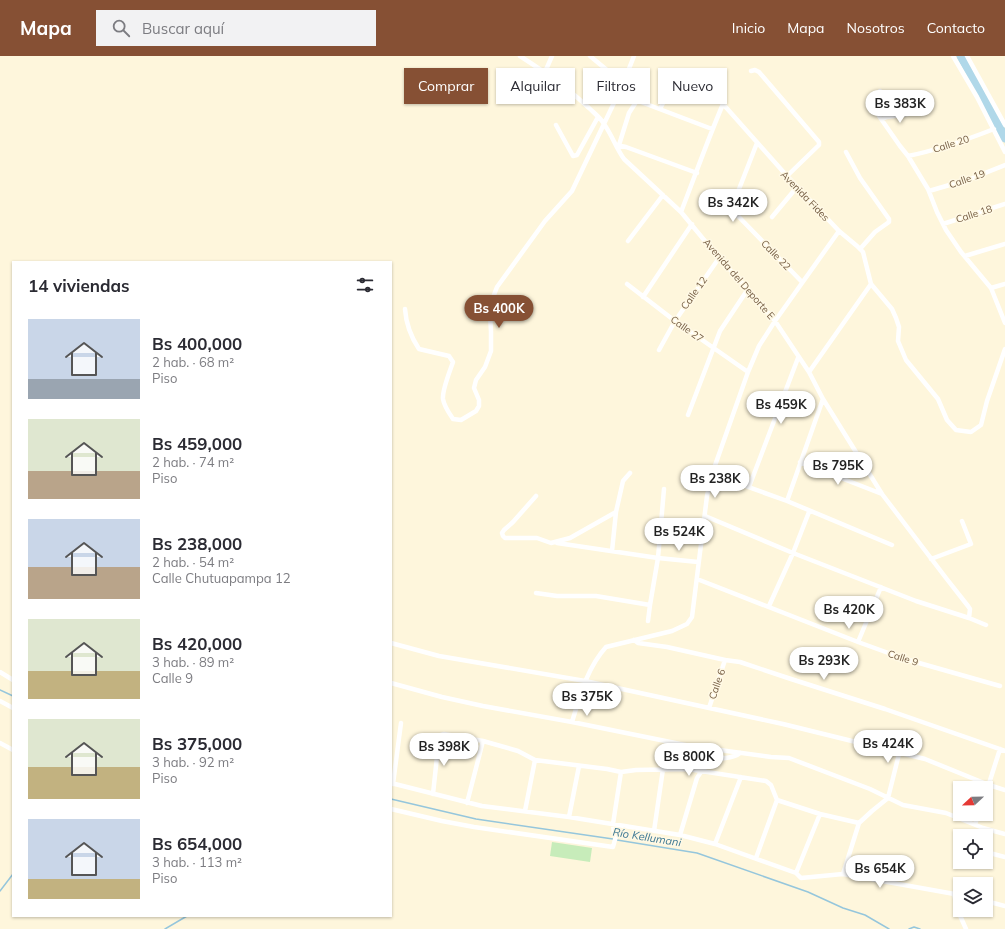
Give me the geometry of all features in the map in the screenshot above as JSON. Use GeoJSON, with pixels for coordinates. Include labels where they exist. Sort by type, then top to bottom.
{"type":"FeatureCollection","features":[{"type":"Feature","properties":{"kind":"street","name":"Avenida del Deporte E"},"geometry":{"type":"LineString","coordinates":[[520,56],[540,68]]}},
{"type":"Feature","properties":{"kind":"street"},"geometry":{"type":"LineString","coordinates":[[548,68],[552,56]]}},
{"type":"Feature","properties":{"kind":"street"},"geometry":{"type":"LineString","coordinates":[[590,56],[604,68]]}},
{"type":"Feature","properties":{"kind":"street"},"geometry":{"type":"LineString","coordinates":[[629,68],[634,56]]}},
{"type":"Feature","properties":{"kind":"street"},"geometry":{"type":"LineString","coordinates":[[953,56],[977,97],[1005,152]]}},
{"type":"Feature","properties":{"kind":"street"},"geometry":{"type":"LineString","coordinates":[[967,56],[1005,125]]}},
{"type":"Feature","properties":{"kind":"street"},"geometry":{"type":"LineString","coordinates":[[751,71],[755,70],[759,72],[819,142],[819,145],[787,176]]}},
{"type":"Feature","properties":{"kind":"street"},"geometry":{"type":"LineString","coordinates":[[880,91],[877,108],[879,116],[908,156],[929,191],[943,224],[961,252],[991,288],[1005,323]]}},
{"type":"Feature","properties":{"kind":"street","name":"Avenida del Deporte E"},"geometry":{"type":"LineString","coordinates":[[575,96],[604,123],[624,159],[692,224],[719,258],[775,321],[798,358],[809,372],[823,399],[882,494],[970,609],[969,618]]}},
{"type":"Feature","properties":{"kind":"street"},"geometry":{"type":"LineString","coordinates":[[405,309],[406,320],[413,341],[419,349],[449,356],[452,359],[453,362],[443,394],[443,400],[449,413],[454,419],[461,420],[476,411],[479,406],[479,400],[474,388],[476,380],[485,367],[491,351],[490,313],[492,300],[497,287],[544,221],[572,191],[590,156],[613,104]]}},
{"type":"Feature","properties":{"kind":"street"},"geometry":{"type":"LineString","coordinates":[[635,104],[629,113],[617,145],[697,173]]}},
{"type":"Feature","properties":{"kind":"street"},"geometry":{"type":"LineString","coordinates":[[646,104],[712,129]]}},
{"type":"Feature","properties":{"kind":"street","name":"Avenida Fides"},"geometry":{"type":"LineString","coordinates":[[660,109],[662,104]]}},
{"type":"Feature","properties":{"kind":"street"},"geometry":{"type":"LineString","coordinates":[[680,212],[697,173],[712,129],[723,104]]}},
{"type":"Feature","properties":{"kind":"street","name":"Avenida Fides"},"geometry":{"type":"LineString","coordinates":[[723,104],[797,187],[839,231],[863,252],[871,284]]}},
{"type":"Feature","properties":{"kind":"street"},"geometry":{"type":"LineString","coordinates":[[882,119],[914,113]]}},
{"type":"Feature","properties":{"kind":"street"},"geometry":{"type":"LineString","coordinates":[[556,125],[573,156],[577,154],[598,117]]}},
{"type":"Feature","properties":{"kind":"street","name":"Calle 20"},"geometry":{"type":"LineString","coordinates":[[908,156],[961,142],[994,129]]}},
{"type":"Feature","properties":{"kind":"street","name":"Calle 22"},"geometry":{"type":"LineString","coordinates":[[757,143],[732,207],[737,215],[802,282]]}},
{"type":"Feature","properties":{"kind":"street"},"geometry":{"type":"LineString","coordinates":[[846,152],[860,178],[889,218],[889,222],[875,232],[860,249]]}},
{"type":"Feature","properties":{"kind":"street","name":"Calle 19"},"geometry":{"type":"LineString","coordinates":[[929,191],[970,179],[1005,166]]}},
{"type":"Feature","properties":{"kind":"street"},"geometry":{"type":"LineString","coordinates":[[772,216],[797,187]]}},
{"type":"Feature","properties":{"kind":"street"},"geometry":{"type":"LineString","coordinates":[[628,241],[662,195]]}},
{"type":"Feature","properties":{"kind":"street","name":"Calle 18"},"geometry":{"type":"LineString","coordinates":[[943,224],[1005,204]]}},
{"type":"Feature","properties":{"kind":"street"},"geometry":{"type":"LineString","coordinates":[[643,297],[692,224]]}},
{"type":"Feature","properties":{"kind":"street"},"geometry":{"type":"LineString","coordinates":[[572,722],[585,681],[600,653],[606,646],[661,634],[687,624],[692,616],[707,496],[712,474],[748,372],[759,346],[775,321],[839,231]]}},
{"type":"Feature","properties":{"kind":"street"},"geometry":{"type":"LineString","coordinates":[[965,256],[1005,244]]}},
{"type":"Feature","properties":{"kind":"street","name":"Calle 12"},"geometry":{"type":"LineString","coordinates":[[659,350],[675,321],[719,258]]}},
{"type":"Feature","properties":{"kind":"street","name":"Calle 27"},"geometry":{"type":"LineString","coordinates":[[627,284],[675,321],[748,372]]}},
{"type":"Feature","properties":{"kind":"street"},"geometry":{"type":"LineString","coordinates":[[809,372],[871,284],[892,309],[899,327],[898,341],[906,360],[938,399],[947,420],[956,430],[971,432],[982,425],[987,401],[1005,349]]}},
{"type":"Feature","properties":{"kind":"street"},"geometry":{"type":"LineString","coordinates":[[991,288],[1005,284]]}},
{"type":"Feature","properties":{"kind":"street"},"geometry":{"type":"LineString","coordinates":[[688,415],[720,331],[748,289]]}},
{"type":"Feature","properties":{"kind":"street"},"geometry":{"type":"LineString","coordinates":[[749,487],[798,358]]}},
{"type":"Feature","properties":{"kind":"street"},"geometry":{"type":"LineString","coordinates":[[786,501],[823,399]]}},
{"type":"Feature","properties":{"kind":"street"},"geometry":{"type":"LineString","coordinates":[[800,462],[882,494]]}},
{"type":"Feature","properties":{"kind":"street"},"geometry":{"type":"LineString","coordinates":[[612,551],[616,512],[623,481],[630,473]]}},
{"type":"Feature","properties":{"kind":"street"},"geometry":{"type":"LineString","coordinates":[[712,474],[786,501],[809,512],[892,545]]}},
{"type":"Feature","properties":{"kind":"street"},"geometry":{"type":"LineString","coordinates":[[648,621],[658,558],[664,489]]}},
{"type":"Feature","properties":{"kind":"street"},"geometry":{"type":"LineString","coordinates":[[536,496],[504,530],[502,533],[505,538],[537,538],[551,543],[559,542],[658,558],[698,562]]}},
{"type":"Feature","properties":{"kind":"street"},"geometry":{"type":"LineString","coordinates":[[551,543],[570,538],[616,512]]}},
{"type":"Feature","properties":{"kind":"street"},"geometry":{"type":"LineString","coordinates":[[769,606],[793,554],[809,512]]}},
{"type":"Feature","properties":{"kind":"street"},"geometry":{"type":"LineString","coordinates":[[705,516],[793,554],[916,601],[986,625]]}},
{"type":"Feature","properties":{"kind":"street"},"geometry":{"type":"LineString","coordinates":[[931,559],[971,544],[962,521]]}},
{"type":"Feature","properties":{"kind":"street","name":"Calle 9"},"geometry":{"type":"LineString","coordinates":[[697,579],[905,659],[1000,686]]}},
{"type":"Feature","properties":{"kind":"street"},"geometry":{"type":"LineString","coordinates":[[858,642],[881,587]]}},
{"type":"Feature","properties":{"kind":"street"},"geometry":{"type":"LineString","coordinates":[[536,593],[556,596],[596,596],[650,605]]}},
{"type":"Feature","properties":{"kind":"street"},"geometry":{"type":"LineString","coordinates":[[634,640],[638,643],[667,647],[740,662],[791,680],[885,709],[1003,750],[991,781]]}},
{"type":"Feature","properties":{"kind":"street"},"geometry":{"type":"LineString","coordinates":[[392,643],[439,656],[585,681],[783,724],[899,754],[925,759],[979,781]]}},
{"type":"Feature","properties":{"kind":"street","name":"Calle 6"},"geometry":{"type":"LineString","coordinates":[[708,708],[725,660]]}},
{"type":"Feature","properties":{"kind":"street"},"geometry":{"type":"LineString","coordinates":[[0,672],[12,679]]}},
{"type":"Feature","properties":{"kind":"street"},"geometry":{"type":"LineString","coordinates":[[392,683],[442,697],[483,706],[690,746],[789,758],[870,789],[903,805],[946,813],[984,828],[1005,834]]}},
{"type":"Feature","properties":{"kind":"street"},"geometry":{"type":"LineString","coordinates":[[0,701],[12,707]]}},
{"type":"Feature","properties":{"kind":"street"},"geometry":{"type":"LineString","coordinates":[[401,723],[392,784],[467,803],[680,835],[715,844],[756,858],[796,873],[801,878],[843,874],[953,894]]}},
{"type":"Feature","properties":{"kind":"street"},"geometry":{"type":"LineString","coordinates":[[433,794],[439,738],[444,734],[483,741],[518,751],[536,760],[621,772],[636,770],[688,769],[766,781],[771,785],[777,800],[756,858]]}},
{"type":"Feature","properties":{"kind":"street"},"geometry":{"type":"LineString","coordinates":[[843,874],[859,823],[888,798],[899,754],[906,735]]}},
{"type":"Feature","properties":{"kind":"street"},"geometry":{"type":"LineString","coordinates":[[467,803],[483,741]]}},
{"type":"Feature","properties":{"kind":"street"},"geometry":{"type":"LineString","coordinates":[[0,744],[12,750]]}},
{"type":"Feature","properties":{"kind":"street"},"geometry":{"type":"LineString","coordinates":[[680,835],[697,778],[701,771],[718,759],[736,756],[740,753]]}},
{"type":"Feature","properties":{"kind":"street"},"geometry":{"type":"LineString","coordinates":[[525,811],[536,760]]}},
{"type":"Feature","properties":{"kind":"street"},"geometry":{"type":"LineString","coordinates":[[569,818],[578,766]]}},
{"type":"Feature","properties":{"kind":"street"},"geometry":{"type":"LineString","coordinates":[[654,831],[662,769]]}},
{"type":"Feature","properties":{"kind":"street"},"geometry":{"type":"LineString","coordinates":[[392,808],[474,828],[613,847],[616,836],[614,833],[614,824],[621,772]]}},
{"type":"Feature","properties":{"kind":"street"},"geometry":{"type":"LineString","coordinates":[[715,844],[740,777]]}},
{"type":"Feature","properties":{"kind":"street"},"geometry":{"type":"LineString","coordinates":[[993,786],[1005,790]]}},
{"type":"Feature","properties":{"kind":"street"},"geometry":{"type":"LineString","coordinates":[[777,800],[820,814],[859,823]]}},
{"type":"Feature","properties":{"kind":"street"},"geometry":{"type":"LineString","coordinates":[[796,873],[820,814]]}},
{"type":"Feature","properties":{"kind":"street"},"geometry":{"type":"LineString","coordinates":[[993,854],[1005,857]]}},
{"type":"Feature","properties":{"kind":"street"},"geometry":{"type":"LineString","coordinates":[[993,903],[1005,906]]}},
{"type":"Feature","properties":{"kind":"street"},"geometry":{"type":"LineString","coordinates":[[961,917],[966,929]]}},
{"type":"Feature","properties":{"kind":"green space"},"geometry":{"type":"Polygon","coordinates":[[[552,842],[592,848],[590,862],[550,856],[552,842]]]}},
{"type":"Feature","properties":{"kind":"waterway"},"geometry":{"type":"LineString","coordinates":[[961,56],[1005,138]]}},
{"type":"Feature","properties":{"kind":"waterway","name":"Río Kellumani"},"geometry":{"type":"LineString","coordinates":[[0,690],[12,696]]}},
{"type":"Feature","properties":{"kind":"waterway","name":"Río Kellumani"},"geometry":{"type":"LineString","coordinates":[[392,799],[476,819],[613,839]]}},
{"type":"Feature","properties":{"kind":"waterway","name":"Río Kellumani"},"geometry":{"type":"LineString","coordinates":[[617,840],[697,853],[808,892],[843,908],[865,915],[889,929]]}},
{"type":"Feature","properties":{"kind":"waterway"},"geometry":{"type":"LineString","coordinates":[[0,891],[12,875]]}},
{"type":"Feature","properties":{"kind":"waterway"},"geometry":{"type":"LineString","coordinates":[[165,929],[185,917]]}},
{"type":"Feature","properties":{"kind":"waterway","name":"Río Kellumani"},"geometry":{"type":"LineString","coordinates":[[909,929],[914,927],[920,929]]}}]}
